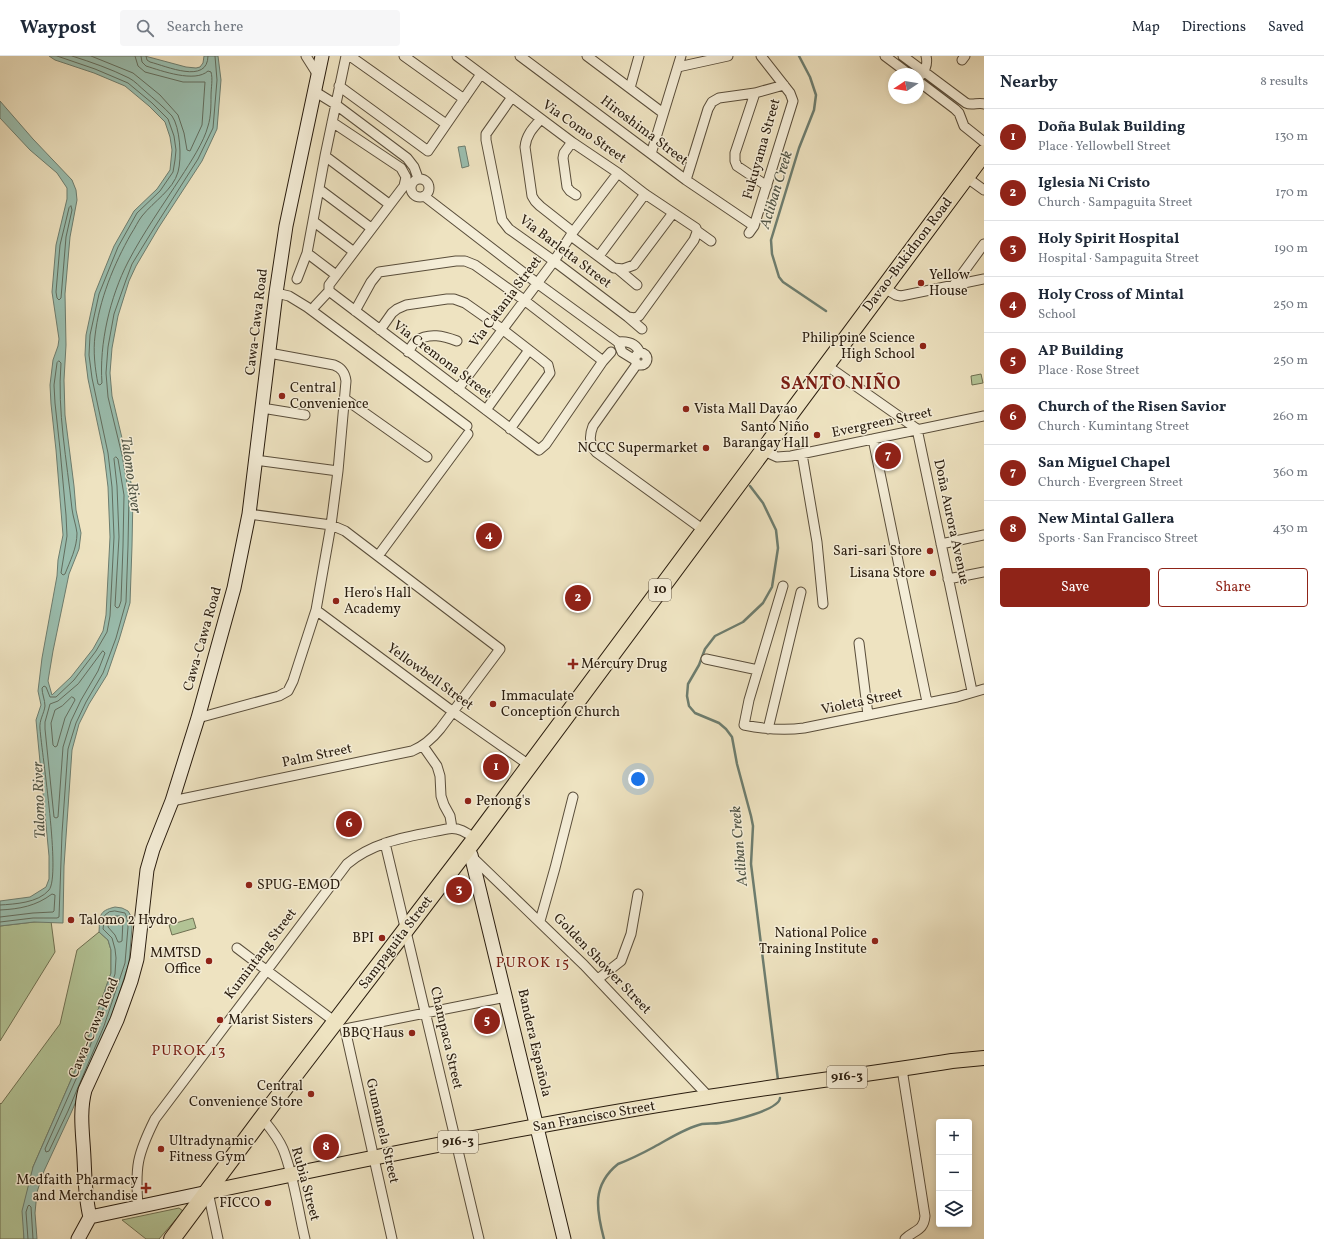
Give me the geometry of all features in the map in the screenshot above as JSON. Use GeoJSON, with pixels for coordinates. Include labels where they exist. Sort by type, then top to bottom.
{"type":"FeatureCollection","features":[{"type":"Feature","properties":{"kind":"highway","name":"Davao-Bukidnon Road"},"geometry":{"type":"LineString","coordinates":[[705,531],[826,365],[984,153]]}},
{"type":"Feature","properties":{"kind":"highway","name":"Sampaguita Street"},"geometry":{"type":"LineString","coordinates":[[172,1239],[262,1118],[340,1026],[406,930],[471,848],[529,765],[705,531]]}},
{"type":"Feature","properties":{"kind":"main road","name":"San Francisco Street"},"geometry":{"type":"LineString","coordinates":[[208,1192],[456,1142],[709,1096],[952,1061],[984,1058]]}},
{"type":"Feature","properties":{"kind":"street"},"geometry":{"type":"LineString","coordinates":[[306,56],[318,75]]}},
{"type":"Feature","properties":{"kind":"street","name":"Cawa-Cawa Road"},"geometry":{"type":"LineString","coordinates":[[90,1217],[86,1192],[81,1120],[82,1099],[117,1020],[131,981],[137,958],[147,870],[153,849],[172,801],[198,718],[234,588],[248,514],[286,226],[322,56]]}},
{"type":"Feature","properties":{"kind":"street"},"geometry":{"type":"LineString","coordinates":[[297,279],[307,254],[335,104],[346,56]]}},
{"type":"Feature","properties":{"kind":"street"},"geometry":{"type":"LineString","coordinates":[[350,56],[446,124]]}},
{"type":"Feature","properties":{"kind":"street"},"geometry":{"type":"LineString","coordinates":[[404,56],[464,100]]}},
{"type":"Feature","properties":{"kind":"street","name":"Via Como Street"},"geometry":{"type":"LineString","coordinates":[[457,56],[572,142],[618,173],[711,241]]}},
{"type":"Feature","properties":{"kind":"street","name":"Hiroshima Street"},"geometry":{"type":"LineString","coordinates":[[520,56],[751,230]]}},
{"type":"Feature","properties":{"kind":"street"},"geometry":{"type":"LineString","coordinates":[[587,56],[663,114]]}},
{"type":"Feature","properties":{"kind":"street"},"geometry":{"type":"LineString","coordinates":[[630,88],[639,56]]}},
{"type":"Feature","properties":{"kind":"street"},"geometry":{"type":"LineString","coordinates":[[651,154],[681,56]]}},
{"type":"Feature","properties":{"kind":"street"},"geometry":{"type":"LineString","coordinates":[[678,67],[728,56]]}},
{"type":"Feature","properties":{"kind":"street","name":"Fukuyama Street"},"geometry":{"type":"LineString","coordinates":[[751,230],[767,186],[793,104],[792,96],[761,56]]}},
{"type":"Feature","properties":{"kind":"street"},"geometry":{"type":"LineString","coordinates":[[903,56],[920,68]]}},
{"type":"Feature","properties":{"kind":"street"},"geometry":{"type":"LineString","coordinates":[[926,56],[927,63],[924,71],[966,103],[984,104]]}},
{"type":"Feature","properties":{"kind":"street"},"geometry":{"type":"LineString","coordinates":[[890,58],[902,68]]}},
{"type":"Feature","properties":{"kind":"street"},"geometry":{"type":"LineString","coordinates":[[339,86],[428,151],[481,74]]}},
{"type":"Feature","properties":{"kind":"street"},"geometry":{"type":"LineString","coordinates":[[686,180],[708,109],[712,102],[719,98],[755,93],[784,85]]}},
{"type":"Feature","properties":{"kind":"street"},"geometry":{"type":"LineString","coordinates":[[924,85],[956,109],[966,128],[984,142]]}},
{"type":"Feature","properties":{"kind":"street"},"geometry":{"type":"LineString","coordinates":[[314,91],[335,104],[407,158],[414,167],[418,178]]}},
{"type":"Feature","properties":{"kind":"street"},"geometry":{"type":"LineString","coordinates":[[755,93],[734,160],[737,166],[767,186]]}},
{"type":"Feature","properties":{"kind":"street","name":"Via Barletta Street"},"geometry":{"type":"LineString","coordinates":[[512,97],[486,134],[500,216],[509,229],[554,261],[642,329]]}},
{"type":"Feature","properties":{"kind":"street"},"geometry":{"type":"LineString","coordinates":[[962,120],[974,104]]}},
{"type":"Feature","properties":{"kind":"street"},"geometry":{"type":"LineString","coordinates":[[541,118],[529,133],[525,147],[532,196],[540,206],[572,234],[637,285]]}},
{"type":"Feature","properties":{"kind":"street"},"geometry":{"type":"LineString","coordinates":[[316,306],[329,291],[329,285],[336,275],[404,186],[406,177],[401,168],[332,122]]}},
{"type":"Feature","properties":{"kind":"street"},"geometry":{"type":"LineString","coordinates":[[572,142],[564,153],[563,158],[567,187],[576,195]]}},
{"type":"Feature","properties":{"kind":"street"},"geometry":{"type":"LineString","coordinates":[[325,156],[390,204]]}},
{"type":"Feature","properties":{"kind":"street","name":"Via Catania Street"},"geometry":{"type":"LineString","coordinates":[[458,389],[618,173]]}},
{"type":"Feature","properties":{"kind":"street"},"geometry":{"type":"LineString","coordinates":[[966,177],[984,190]]}},
{"type":"Feature","properties":{"kind":"street"},"geometry":{"type":"LineString","coordinates":[[418,178],[412,183],[411,190],[416,196],[424,196],[537,283],[618,342],[622,352],[637,359]]}},
{"type":"Feature","properties":{"kind":"street"},"geometry":{"type":"LineString","coordinates":[[418,178],[424,180],[428,184],[429,190],[424,196]]}},
{"type":"Feature","properties":{"kind":"street"},"geometry":{"type":"LineString","coordinates":[[319,189],[372,228]]}},
{"type":"Feature","properties":{"kind":"street"},"geometry":{"type":"LineString","coordinates":[[599,256],[645,194]]}},
{"type":"Feature","properties":{"kind":"street"},"geometry":{"type":"LineString","coordinates":[[618,269],[623,269],[634,265],[673,213]]}},
{"type":"Feature","properties":{"kind":"street"},"geometry":{"type":"LineString","coordinates":[[313,221],[354,252]]}},
{"type":"Feature","properties":{"kind":"street"},"geometry":{"type":"LineString","coordinates":[[625,315],[635,318],[639,316],[694,240],[696,229]]}},
{"type":"Feature","properties":{"kind":"street"},"geometry":{"type":"LineString","coordinates":[[954,285],[984,244]]}},
{"type":"Feature","properties":{"kind":"street"},"geometry":{"type":"LineString","coordinates":[[307,254],[336,275]]}},
{"type":"Feature","properties":{"kind":"street"},"geometry":{"type":"LineString","coordinates":[[355,311],[371,282],[379,272],[465,261],[475,266],[524,300],[603,361],[611,352]]}},
{"type":"Feature","properties":{"kind":"street"},"geometry":{"type":"LineString","coordinates":[[884,288],[896,295],[901,296],[984,279]]}},
{"type":"Feature","properties":{"kind":"street","name":"Via Cremona Street"},"geometry":{"type":"LineString","coordinates":[[329,291],[539,450],[546,444],[603,361]]}},
{"type":"Feature","properties":{"kind":"street"},"geometry":{"type":"LineString","coordinates":[[248,514],[331,525],[345,531],[378,556],[467,430],[307,307],[288,296],[276,293]]}},
{"type":"Feature","properties":{"kind":"street"},"geometry":{"type":"LineString","coordinates":[[380,330],[392,313],[397,309],[406,305],[447,299],[454,299],[465,304],[502,329],[548,365],[550,373],[510,428]]}},
{"type":"Feature","properties":{"kind":"street"},"geometry":{"type":"LineString","coordinates":[[408,352],[415,341],[426,336],[442,335],[457,341]]}},
{"type":"Feature","properties":{"kind":"street"},"geometry":{"type":"LineString","coordinates":[[618,342],[628,342],[638,348],[637,359],[593,426],[590,438],[593,448],[596,452],[705,531]]}},
{"type":"Feature","properties":{"kind":"street"},"geometry":{"type":"LineString","coordinates":[[486,410],[529,350]]}},
{"type":"Feature","properties":{"kind":"street"},"geometry":{"type":"LineString","coordinates":[[198,718],[279,696],[288,690],[293,681],[316,610],[331,525],[338,471],[346,386],[345,375],[339,367],[329,364],[269,353]]}},
{"type":"Feature","properties":{"kind":"street"},"geometry":{"type":"LineString","coordinates":[[826,365],[917,429]]}},
{"type":"Feature","properties":{"kind":"street"},"geometry":{"type":"LineString","coordinates":[[345,399],[427,457]]}},
{"type":"Feature","properties":{"kind":"street"},"geometry":{"type":"LineString","coordinates":[[262,408],[305,415]]}},
{"type":"Feature","properties":{"kind":"street","name":"Evergreen Street"},"geometry":{"type":"LineString","coordinates":[[764,451],[779,457],[802,454],[984,416]]}},
{"type":"Feature","properties":{"kind":"street","name":"Doña Aurora Avenue"},"geometry":{"type":"LineString","coordinates":[[917,429],[972,691]]}},
{"type":"Feature","properties":{"kind":"street"},"geometry":{"type":"LineString","coordinates":[[873,439],[927,702]]}},
{"type":"Feature","properties":{"kind":"street"},"geometry":{"type":"LineString","coordinates":[[802,454],[817,542],[823,604]]}},
{"type":"Feature","properties":{"kind":"street"},"geometry":{"type":"LineString","coordinates":[[255,460],[338,471]]}},
{"type":"Feature","properties":{"kind":"street"},"geometry":{"type":"LineString","coordinates":[[941,544],[984,536]]}},
{"type":"Feature","properties":{"kind":"street","name":"Palm Street"},"geometry":{"type":"LineString","coordinates":[[172,801],[412,751],[423,746],[432,739],[500,649],[378,556]]}},
{"type":"Feature","properties":{"kind":"street"},"geometry":{"type":"LineString","coordinates":[[948,579],[984,572]]}},
{"type":"Feature","properties":{"kind":"street"},"geometry":{"type":"LineString","coordinates":[[706,659],[758,670],[783,586]]}},
{"type":"Feature","properties":{"kind":"street"},"geometry":{"type":"LineString","coordinates":[[768,729],[801,592]]}},
{"type":"Feature","properties":{"kind":"street","name":"Yellowbell Street"},"geometry":{"type":"LineString","coordinates":[[316,610],[452,711],[529,765]]}},
{"type":"Feature","properties":{"kind":"street"},"geometry":{"type":"LineString","coordinates":[[859,643],[868,715]]}},
{"type":"Feature","properties":{"kind":"street","name":"Violeta Street"},"geometry":{"type":"LineString","coordinates":[[758,670],[744,725],[768,729],[792,730],[804,728],[957,697],[972,691],[984,689]]}},
{"type":"Feature","properties":{"kind":"street"},"geometry":{"type":"LineString","coordinates":[[423,746],[437,766],[440,776],[441,796],[450,816],[452,828],[463,830],[471,848]]}},
{"type":"Feature","properties":{"kind":"street"},"geometry":{"type":"LineString","coordinates":[[540,922],[573,797]]}},
{"type":"Feature","properties":{"kind":"street","name":"Kumintang Street"},"geometry":{"type":"LineString","coordinates":[[138,1206],[136,1183],[138,1159],[143,1144],[155,1119],[347,864],[366,851],[385,843],[452,828]]}},
{"type":"Feature","properties":{"kind":"street","name":"Champaca Street"},"geometry":{"type":"LineString","coordinates":[[385,843],[479,1239]]}},
{"type":"Feature","properties":{"kind":"street","name":"Golden Shower Street"},"geometry":{"type":"LineString","coordinates":[[471,848],[540,922],[598,979],[709,1096]]}},
{"type":"Feature","properties":{"kind":"street","name":"Bandera Española"},"geometry":{"type":"LineString","coordinates":[[471,848],[564,1239]]}},
{"type":"Feature","properties":{"kind":"street"},"geometry":{"type":"LineString","coordinates":[[598,979],[621,961],[631,934],[638,894]]}},
{"type":"Feature","properties":{"kind":"street"},"geometry":{"type":"LineString","coordinates":[[237,948],[340,1026],[426,1013],[506,997]]}},
{"type":"Feature","properties":{"kind":"street","name":"Gumamela Street"},"geometry":{"type":"LineString","coordinates":[[340,1026],[392,1239]]}},
{"type":"Feature","properties":{"kind":"street"},"geometry":{"type":"LineString","coordinates":[[902,1069],[925,1216],[922,1227],[910,1234],[905,1239]]}},
{"type":"Feature","properties":{"kind":"street","name":"Rubia Street"},"geometry":{"type":"LineString","coordinates":[[262,1118],[277,1136],[283,1148],[305,1239]]}},
{"type":"Feature","properties":{"kind":"street"},"geometry":{"type":"LineString","coordinates":[[78,1239],[90,1217],[208,1192],[218,1239]]}},
{"type":"Feature","properties":{"kind":"shaded area"},"geometry":{"type":"Polygon","coordinates":[[[981,374],[983,383],[972,385],[971,376],[981,374]]]}},
{"type":"Feature","properties":{"kind":"shaded area"},"geometry":{"type":"Polygon","coordinates":[[[193,918],[196,928],[172,935],[169,925],[193,918]]]}},
{"type":"Feature","properties":{"kind":"shaded area"},"geometry":{"type":"Polygon","coordinates":[[[51,921],[55,952],[0,1041],[0,926],[51,921]]]}},
{"type":"Feature","properties":{"kind":"shaded area"},"geometry":{"type":"Polygon","coordinates":[[[99,932],[108,940],[111,950],[111,973],[84,1050],[33,1167],[24,1239],[0,1239],[0,1103],[1,1104],[60,1024],[77,950],[99,932]]]}},
{"type":"Feature","properties":{"kind":"shaded area"},"geometry":{"type":"Polygon","coordinates":[[[179,1208],[183,1211],[159,1239],[146,1239],[122,1220],[179,1208]]]}},
{"type":"Feature","properties":{"kind":"water"},"geometry":{"type":"Polygon","coordinates":[[[49,56],[145,56],[186,67],[196,68],[200,67],[203,63],[204,56],[218,56],[221,80],[217,129],[202,161],[159,227],[136,266],[129,281],[118,316],[112,348],[110,373],[112,396],[126,455],[133,494],[130,603],[107,675],[89,704],[79,724],[72,750],[64,866],[63,923],[34,922],[0,926],[0,901],[30,897],[46,887],[49,879],[49,856],[36,720],[41,705],[38,691],[42,658],[63,535],[50,385],[53,360],[59,339],[52,292],[56,245],[67,199],[67,188],[57,173],[30,150],[0,118],[0,101],[33,139],[72,180],[76,190],[77,200],[70,237],[65,294],[66,345],[64,380],[65,415],[76,510],[81,533],[79,549],[69,574],[53,651],[48,681],[52,695],[71,677],[93,649],[103,631],[106,615],[110,537],[108,487],[104,454],[88,379],[85,355],[86,335],[95,293],[114,246],[134,211],[157,189],[170,170],[172,150],[170,137],[165,122],[125,86],[94,73],[55,60],[49,56]]]}},
{"type":"Feature","properties":{"kind":"water"},"geometry":{"type":"Polygon","coordinates":[[[465,146],[469,166],[462,168],[458,147],[465,146]]]}},
{"type":"Feature","properties":{"kind":"water"},"geometry":{"type":"Polygon","coordinates":[[[115,907],[128,911],[131,916],[132,927],[129,963],[108,1028],[44,1171],[37,1192],[35,1213],[37,1239],[24,1239],[22,1211],[33,1167],[84,1050],[111,973],[111,950],[108,940],[99,932],[101,915],[105,910],[115,907]]]}},
{"type":"Feature","properties":{"kind":"waterway","name":"Acliban Creek"},"geometry":{"type":"LineString","coordinates":[[799,56],[810,77],[816,95],[814,110],[799,148],[771,240],[772,254],[779,277],[783,282],[826,311]]}},
{"type":"Feature","properties":{"kind":"waterway","name":"Acliban Creek"},"geometry":{"type":"LineString","coordinates":[[750,486],[763,503],[776,530],[778,548],[772,587],[763,603],[743,622],[715,636],[705,649],[699,665],[688,684],[687,696],[689,706],[695,713],[719,723],[732,737],[737,764],[751,816],[753,826],[751,864],[778,1080]]}},
{"type":"Feature","properties":{"kind":"waterway","name":"Acliban Creek"},"geometry":{"type":"LineString","coordinates":[[604,1239],[599,1218],[598,1198],[604,1180],[618,1164],[641,1154],[689,1128],[702,1124],[726,1122],[764,1111],[772,1107],[780,1098]]}},
{"type":"Feature","properties":{"kind":"place","name":"Yellow House"},"geometry":{"type":"Point","coordinates":[921,283]}},
{"type":"Feature","properties":{"kind":"place","name":"Philippine Science High School"},"geometry":{"type":"Point","coordinates":[923,346]}},
{"type":"Feature","properties":{"kind":"place","name":"Central Convenience"},"geometry":{"type":"Point","coordinates":[282,396]}},
{"type":"Feature","properties":{"kind":"place","name":"Vista Mall Davao"},"geometry":{"type":"Point","coordinates":[686,409]}},
{"type":"Feature","properties":{"kind":"place","name":"Santo Niño Barangay Hall"},"geometry":{"type":"Point","coordinates":[817,435]}},
{"type":"Feature","properties":{"kind":"place","name":"NCCC Supermarket"},"geometry":{"type":"Point","coordinates":[706,448]}},
{"type":"Feature","properties":{"kind":"place","name":"San Miguel Chapel"},"geometry":{"type":"Point","coordinates":[888,456]}},
{"type":"Feature","properties":{"kind":"place","name":"Holy Cross of Mintal"},"geometry":{"type":"Point","coordinates":[489,536]}},
{"type":"Feature","properties":{"kind":"place","name":"Sari-sari Store"},"geometry":{"type":"Point","coordinates":[930,551]}},
{"type":"Feature","properties":{"kind":"place","name":"Lisana Store"},"geometry":{"type":"Point","coordinates":[933,573]}},
{"type":"Feature","properties":{"kind":"place","name":"Iglesia Ni Cristo"},"geometry":{"type":"Point","coordinates":[578,598]}},
{"type":"Feature","properties":{"kind":"place","name":"Hero's Hall Academy"},"geometry":{"type":"Point","coordinates":[336,601]}},
{"type":"Feature","properties":{"kind":"place","name":"Mercury Drug"},"geometry":{"type":"Point","coordinates":[573,664]}},
{"type":"Feature","properties":{"kind":"place","name":"Immaculate Conception Church"},"geometry":{"type":"Point","coordinates":[493,704]}},
{"type":"Feature","properties":{"kind":"place","name":"Doña Bulak Building"},"geometry":{"type":"Point","coordinates":[496,767]}},
{"type":"Feature","properties":{"kind":"place","name":"Penong's"},"geometry":{"type":"Point","coordinates":[468,801]}},
{"type":"Feature","properties":{"kind":"place","name":"Church of the Risen Savior"},"geometry":{"type":"Point","coordinates":[349,824]}},
{"type":"Feature","properties":{"kind":"place","name":"SPUG-EMOD"},"geometry":{"type":"Point","coordinates":[249,885]}},
{"type":"Feature","properties":{"kind":"place","name":"Holy Spirit Hospital"},"geometry":{"type":"Point","coordinates":[459,890]}},
{"type":"Feature","properties":{"kind":"place","name":"Talomo 2 Hydro"},"geometry":{"type":"Point","coordinates":[71,920]}},
{"type":"Feature","properties":{"kind":"place","name":"BPI"},"geometry":{"type":"Point","coordinates":[382,938]}},
{"type":"Feature","properties":{"kind":"place","name":"National Police Training Institute"},"geometry":{"type":"Point","coordinates":[875,941]}},
{"type":"Feature","properties":{"kind":"place","name":"MMTSD Office"},"geometry":{"type":"Point","coordinates":[209,961]}},
{"type":"Feature","properties":{"kind":"place","name":"Marist Sisters"},"geometry":{"type":"Point","coordinates":[220,1020]}},
{"type":"Feature","properties":{"kind":"place","name":"AP Building"},"geometry":{"type":"Point","coordinates":[487,1021]}},
{"type":"Feature","properties":{"kind":"place","name":"BBQ Haus"},"geometry":{"type":"Point","coordinates":[412,1033]}},
{"type":"Feature","properties":{"kind":"place","name":"Central Convenience Store"},"geometry":{"type":"Point","coordinates":[311,1094]}},
{"type":"Feature","properties":{"kind":"place","name":"New Mintal Gallera"},"geometry":{"type":"Point","coordinates":[326,1147]}},
{"type":"Feature","properties":{"kind":"place","name":"Ultradynamic Fitness Gym"},"geometry":{"type":"Point","coordinates":[161,1149]}},
{"type":"Feature","properties":{"kind":"place","name":"Medfaith Pharmacy and Merchandise"},"geometry":{"type":"Point","coordinates":[146,1188]}},
{"type":"Feature","properties":{"kind":"place","name":"FICCO"},"geometry":{"type":"Point","coordinates":[268,1203]}},
{"type":"Feature","properties":{"kind":"district","name":"SANTO NIÑO"},"geometry":{"type":"Point","coordinates":[841,384]}},
{"type":"Feature","properties":{"kind":"district","name":"PUROK 15"},"geometry":{"type":"Point","coordinates":[533,963]}},
{"type":"Feature","properties":{"kind":"district","name":"PUROK 13"},"geometry":{"type":"Point","coordinates":[189,1051]}},
{"type":"Feature","properties":{"kind":"water label","name":"Talomo River"},"geometry":{"type":"Point","coordinates":[130,475]}},
{"type":"Feature","properties":{"kind":"water label","name":"Talomo River"},"geometry":{"type":"Point","coordinates":[40,800]}}]}
